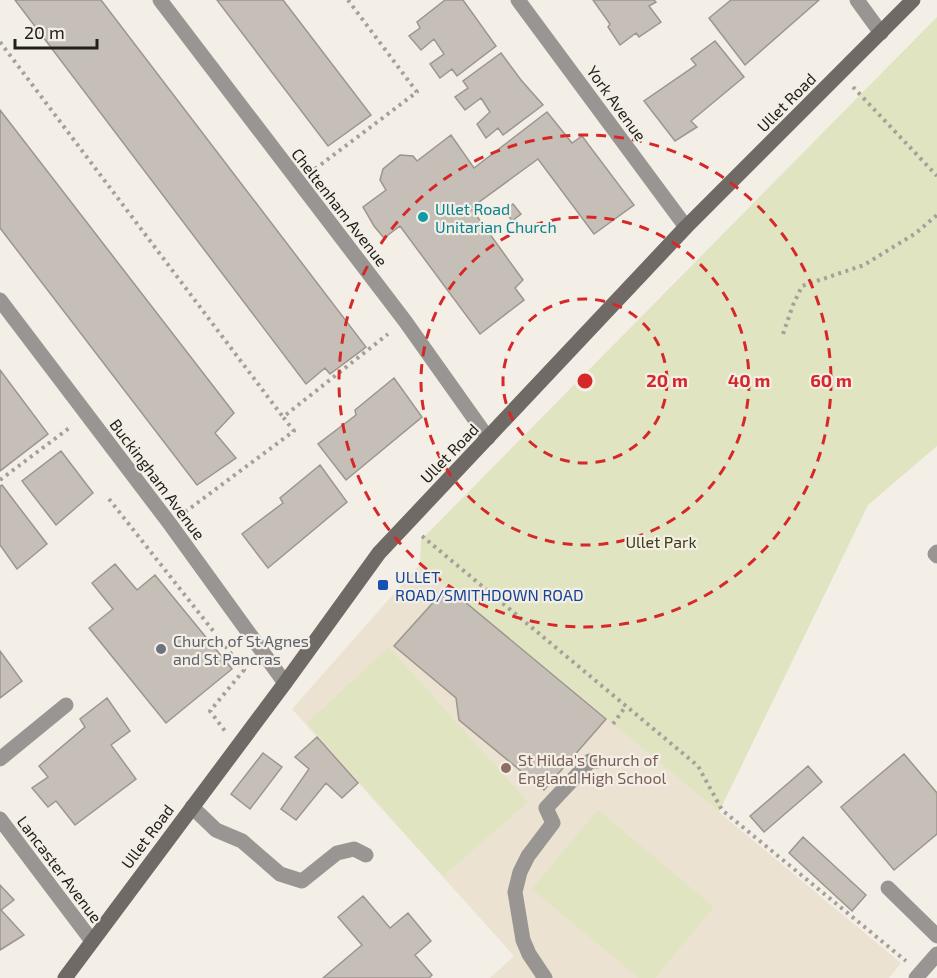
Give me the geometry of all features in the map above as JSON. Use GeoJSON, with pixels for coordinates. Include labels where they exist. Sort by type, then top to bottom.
{"type":"FeatureCollection","features":[{"type":"Feature","properties":{"kind":"main road","name":"Ullet Road"},"geometry":{"type":"LineString","coordinates":[[65,978],[379,553],[686,227],[913,0]]}},
{"type":"Feature","properties":{"kind":"street","name":"Cheltenham Avenue"},"geometry":{"type":"LineString","coordinates":[[160,0],[405,321],[488,438]]}},
{"type":"Feature","properties":{"kind":"street","name":"York Avenue"},"geometry":{"type":"LineString","coordinates":[[518,0],[686,227]]}},
{"type":"Feature","properties":{"kind":"street"},"geometry":{"type":"LineString","coordinates":[[857,0],[881,33]]}},
{"type":"Feature","properties":{"kind":"street","name":"Buckingham Avenue"},"geometry":{"type":"LineString","coordinates":[[0,300],[170,524],[285,683]]}},
{"type":"Feature","properties":{"kind":"street"},"geometry":{"type":"LineString","coordinates":[[937,552],[935,554],[937,556]]}},
{"type":"Feature","properties":{"kind":"street"},"geometry":{"type":"LineString","coordinates":[[0,759],[66,705]]}},
{"type":"Feature","properties":{"kind":"street"},"geometry":{"type":"LineString","coordinates":[[545,978],[529,954],[523,940],[514,892],[528,856],[553,823],[546,808],[590,761],[597,761]]}},
{"type":"Feature","properties":{"kind":"street"},"geometry":{"type":"LineString","coordinates":[[192,807],[216,830],[242,841],[280,874],[302,881],[337,853],[354,849],[366,855]]}},
{"type":"Feature","properties":{"kind":"street","name":"Lancaster Avenue"},"geometry":{"type":"LineString","coordinates":[[0,819],[92,941]]}},
{"type":"Feature","properties":{"kind":"street"},"geometry":{"type":"LineString","coordinates":[[888,888],[937,936]]}},
{"type":"Feature","properties":{"kind":"street"},"geometry":{"type":"LineString","coordinates":[[918,975],[937,954]]}},
{"type":"Feature","properties":{"kind":"path"},"geometry":{"type":"LineString","coordinates":[[298,182],[417,92],[348,0]]}},
{"type":"Feature","properties":{"kind":"path"},"geometry":{"type":"LineString","coordinates":[[0,42],[294,431],[170,524]]}},
{"type":"Feature","properties":{"kind":"path"},"geometry":{"type":"LineString","coordinates":[[840,73],[937,176]]}},
{"type":"Feature","properties":{"kind":"path"},"geometry":{"type":"LineString","coordinates":[[783,334],[802,286],[864,265],[916,233],[937,215]]}},
{"type":"Feature","properties":{"kind":"path"},"geometry":{"type":"LineString","coordinates":[[283,417],[405,321]]}},
{"type":"Feature","properties":{"kind":"path"},"geometry":{"type":"LineString","coordinates":[[0,480],[87,414]]}},
{"type":"Feature","properties":{"kind":"path"},"geometry":{"type":"LineString","coordinates":[[109,499],[244,670],[210,711],[237,746]]}},
{"type":"Feature","properties":{"kind":"path"},"geometry":{"type":"LineString","coordinates":[[406,523],[698,766],[722,810],[886,945],[918,975]]}},
{"type":"Feature","properties":{"kind":"path"},"geometry":{"type":"LineString","coordinates":[[613,724],[626,706]]}},
{"type":"Feature","properties":{"kind":"shaded area","name":"St Hilda's Church of England High School"},"geometry":{"type":"Polygon","coordinates":[[[420,564],[901,963],[889,978],[490,978],[514,956],[292,709],[420,564]]]}},
{"type":"Feature","properties":{"kind":"green space","name":"Ullet Park"},"geometry":{"type":"Polygon","coordinates":[[[937,17],[937,446],[868,505],[719,812],[420,564],[421,540],[937,17]]]}},
{"type":"Feature","properties":{"kind":"green space"},"geometry":{"type":"Polygon","coordinates":[[[389,647],[528,802],[443,876],[307,723],[389,647]]]}},
{"type":"Feature","properties":{"kind":"green space"},"geometry":{"type":"Polygon","coordinates":[[[598,810],[714,907],[655,978],[639,978],[532,889],[598,810]]]}},
{"type":"Feature","properties":{"kind":"building"},"geometry":{"type":"Polygon","coordinates":[[[15,0],[101,0],[366,347],[330,374],[325,368],[306,384],[15,0]]]}},
{"type":"Feature","properties":{"kind":"building"},"geometry":{"type":"Polygon","coordinates":[[[217,0],[283,0],[371,115],[328,146],[217,0]]]}},
{"type":"Feature","properties":{"kind":"building"},"geometry":{"type":"Polygon","coordinates":[[[445,0],[463,0],[496,46],[457,76],[452,69],[440,78],[430,64],[444,54],[434,39],[421,50],[409,36],[420,28],[417,22],[445,0]]]}},
{"type":"Feature","properties":{"kind":"building"},"geometry":{"type":"Polygon","coordinates":[[[593,0],[654,0],[656,2],[649,6],[661,22],[639,37],[636,33],[620,45],[608,27],[610,24],[593,0]]]}},
{"type":"Feature","properties":{"kind":"building"},"geometry":{"type":"Polygon","coordinates":[[[731,0],[819,0],[745,65],[709,18],[731,0]]]}},
{"type":"Feature","properties":{"kind":"building"},"geometry":{"type":"Polygon","coordinates":[[[715,41],[744,77],[691,121],[697,127],[675,141],[644,101],[696,65],[691,59],[715,41]]]}},
{"type":"Feature","properties":{"kind":"building"},"geometry":{"type":"Polygon","coordinates":[[[501,53],[543,105],[503,135],[498,128],[486,138],[477,124],[490,112],[481,98],[465,110],[455,97],[468,88],[463,81],[501,53]]]}},
{"type":"Feature","properties":{"kind":"building"},"geometry":{"type":"Polygon","coordinates":[[[0,110],[234,413],[215,433],[236,458],[197,485],[0,228],[0,110]]]}},
{"type":"Feature","properties":{"kind":"building","name":"Ullet Road Unitarian Church"},"geometry":{"type":"Polygon","coordinates":[[[547,112],[572,143],[582,136],[634,205],[594,234],[538,159],[471,208],[523,280],[515,288],[524,300],[480,334],[400,226],[384,238],[363,207],[386,190],[380,180],[383,169],[400,155],[413,156],[417,161],[451,135],[474,168],[547,112]]]}},
{"type":"Feature","properties":{"kind":"building"},"geometry":{"type":"Polygon","coordinates":[[[513,204],[521,214],[512,221],[505,211],[513,204]]]}},
{"type":"Feature","properties":{"kind":"building"},"geometry":{"type":"Polygon","coordinates":[[[0,370],[48,434],[0,471],[0,370]]]}},
{"type":"Feature","properties":{"kind":"building"},"geometry":{"type":"Polygon","coordinates":[[[394,378],[422,417],[346,480],[318,444],[356,415],[355,410],[394,378]]]}},
{"type":"Feature","properties":{"kind":"building"},"geometry":{"type":"Polygon","coordinates":[[[61,451],[93,493],[56,525],[22,481],[61,451]]]}},
{"type":"Feature","properties":{"kind":"building"},"geometry":{"type":"Polygon","coordinates":[[[320,465],[347,502],[268,568],[242,534],[283,503],[280,498],[320,465]]]}},
{"type":"Feature","properties":{"kind":"building"},"geometry":{"type":"Polygon","coordinates":[[[2,485],[47,544],[17,569],[0,545],[0,486],[2,485]]]}},
{"type":"Feature","properties":{"kind":"building","name":"Church of St Agnes and St Pancras"},"geometry":{"type":"Polygon","coordinates":[[[115,564],[137,590],[155,575],[232,669],[166,723],[89,628],[113,609],[92,583],[115,564]]]}},
{"type":"Feature","properties":{"kind":"building"},"geometry":{"type":"Polygon","coordinates":[[[447,587],[606,719],[544,790],[459,720],[456,698],[394,646],[447,587]]]}},
{"type":"Feature","properties":{"kind":"building"},"geometry":{"type":"Polygon","coordinates":[[[0,651],[22,681],[0,698],[0,651]]]}},
{"type":"Feature","properties":{"kind":"building"},"geometry":{"type":"Polygon","coordinates":[[[107,698],[130,731],[111,745],[136,779],[75,825],[56,801],[48,807],[32,788],[48,777],[39,766],[85,727],[80,719],[107,698]]]}},
{"type":"Feature","properties":{"kind":"building"},"geometry":{"type":"Polygon","coordinates":[[[317,737],[358,783],[342,798],[326,783],[296,820],[281,809],[309,769],[295,757],[317,737]]]}},
{"type":"Feature","properties":{"kind":"building"},"geometry":{"type":"Polygon","coordinates":[[[263,753],[282,767],[250,809],[231,794],[263,753]]]}},
{"type":"Feature","properties":{"kind":"building"},"geometry":{"type":"Polygon","coordinates":[[[904,754],[937,793],[937,834],[894,870],[841,807],[904,754]]]}},
{"type":"Feature","properties":{"kind":"building"},"geometry":{"type":"Polygon","coordinates":[[[808,766],[822,782],[764,832],[750,816],[808,766]]]}},
{"type":"Feature","properties":{"kind":"building"},"geometry":{"type":"Polygon","coordinates":[[[803,837],[866,895],[852,911],[789,853],[803,837]]]}},
{"type":"Feature","properties":{"kind":"building"},"geometry":{"type":"Polygon","coordinates":[[[0,885],[14,900],[1,910],[24,935],[0,950],[0,885]]]}},
{"type":"Feature","properties":{"kind":"building"},"geometry":{"type":"Polygon","coordinates":[[[363,896],[390,928],[408,913],[431,941],[415,955],[432,975],[429,978],[323,978],[362,945],[338,917],[363,896]]]}},
{"type":"Feature","properties":{"kind":"place","name":"Ullet Road Unitarian Church"},"geometry":{"type":"Point","coordinates":[423,217]}},
{"type":"Feature","properties":{"kind":"place","name":"ULLET ROAD/SMITHDOWN ROAD"},"geometry":{"type":"Point","coordinates":[383,585]}},
{"type":"Feature","properties":{"kind":"place","name":"Church of St Agnes and St Pancras"},"geometry":{"type":"Point","coordinates":[161,649]}},
{"type":"Feature","properties":{"kind":"place","name":"St Hilda's Church of England High School"},"geometry":{"type":"Point","coordinates":[506,768]}}]}
